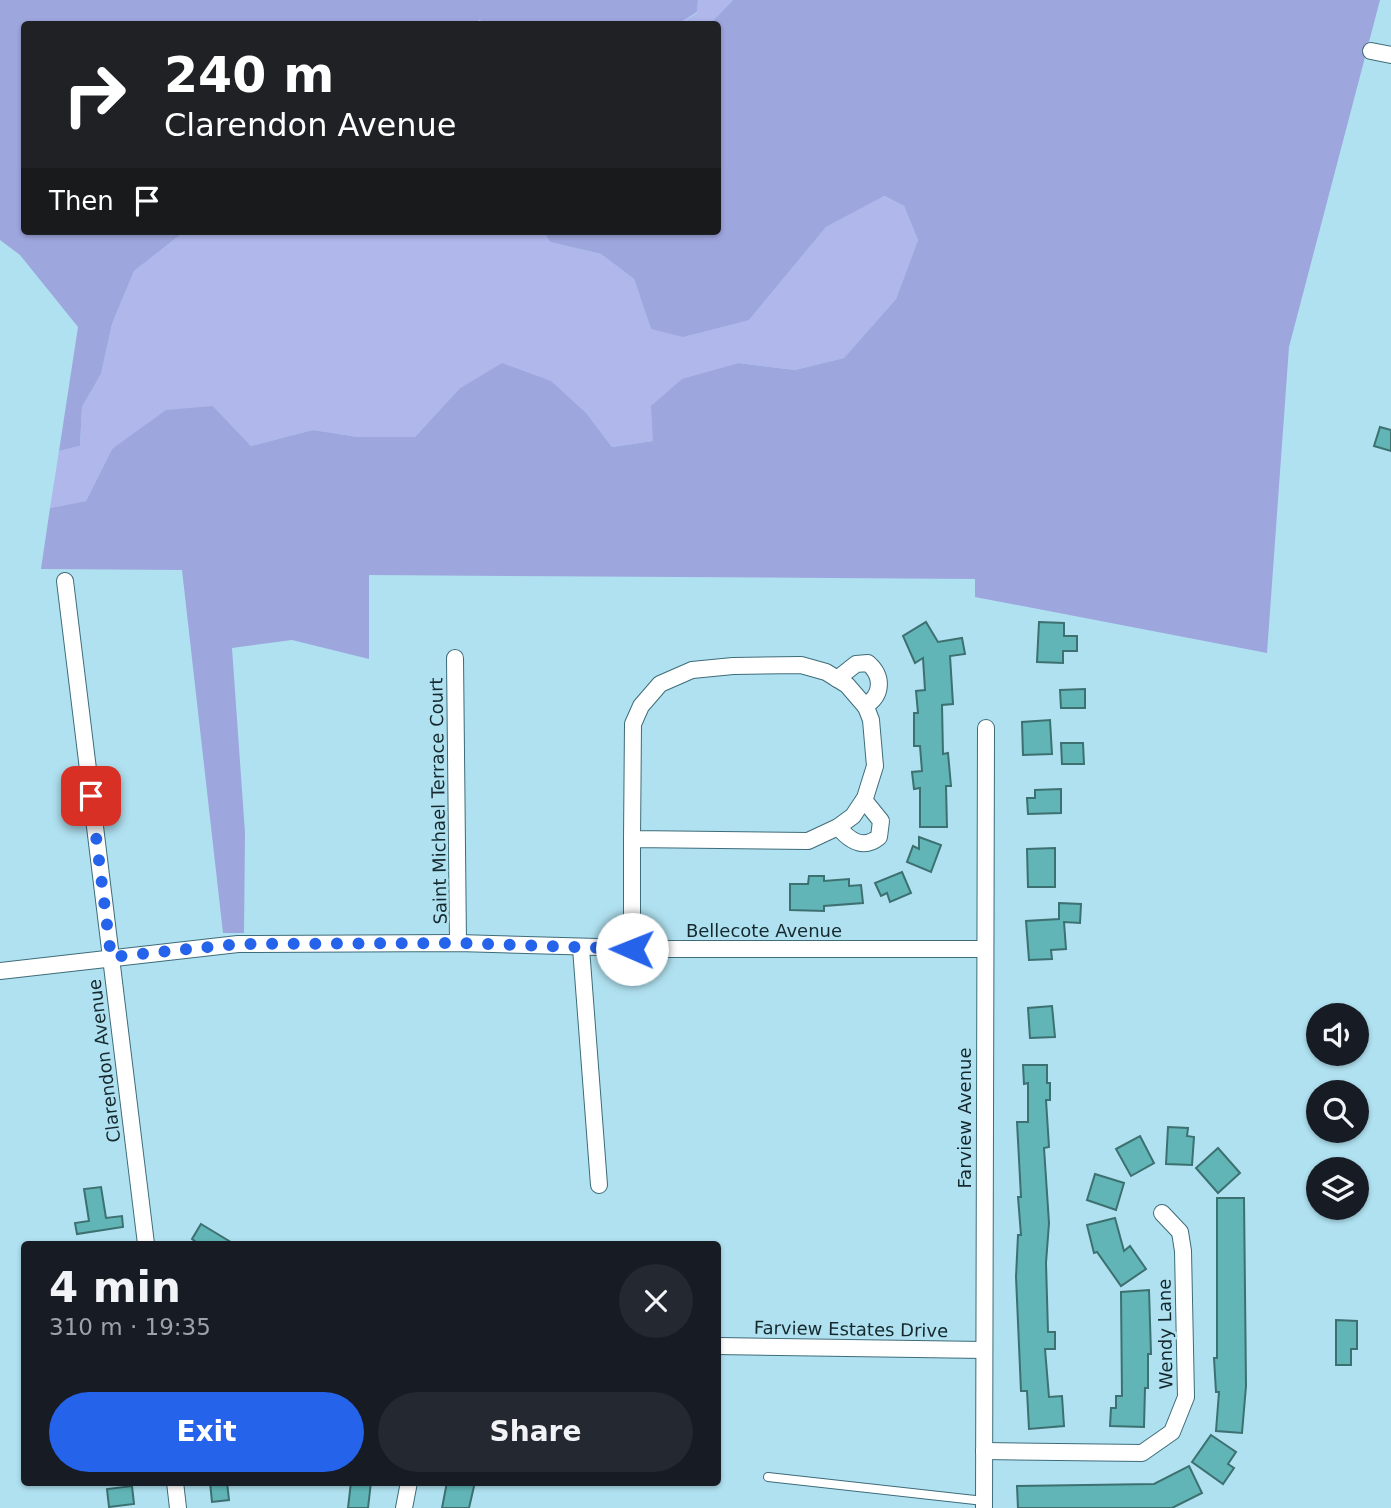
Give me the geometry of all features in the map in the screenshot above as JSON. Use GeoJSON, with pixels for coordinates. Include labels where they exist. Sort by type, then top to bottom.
{"type":"FeatureCollection","features":[{"type":"Feature","properties":{"kind":"street"},"geometry":{"type":"LineString","coordinates":[[1371,51],[1391,55]]}},
{"type":"Feature","properties":{"kind":"street","name":"Clarendon Avenue"},"geometry":{"type":"LineString","coordinates":[[65,581],[146,1241]]}},
{"type":"Feature","properties":{"kind":"street","name":"Saint Michael Terrace Court"},"geometry":{"type":"LineString","coordinates":[[455,657],[458,943]]}},
{"type":"Feature","properties":{"kind":"street"},"geometry":{"type":"LineString","coordinates":[[837,679],[856,664],[868,663],[876,670],[880,682],[877,695],[865,706]]}},
{"type":"Feature","properties":{"kind":"street"},"geometry":{"type":"LineString","coordinates":[[632,839],[808,841],[838,827],[853,816],[864,800],[875,766],[872,720],[865,706],[847,685],[801,665],[733,666],[692,670],[660,684],[641,706],[633,724],[632,839],[632,949]]}},
{"type":"Feature","properties":{"kind":"street","name":"Farview Avenue"},"geometry":{"type":"LineString","coordinates":[[984,1504],[983,949],[986,728]]}},
{"type":"Feature","properties":{"kind":"street"},"geometry":{"type":"LineString","coordinates":[[838,827],[849,839],[859,844],[871,843],[879,837],[881,821],[864,800]]}},
{"type":"Feature","properties":{"kind":"street","name":"Bellecote Avenue"},"geometry":{"type":"LineString","coordinates":[[0,971],[238,944],[458,943],[632,949],[983,949]]}},
{"type":"Feature","properties":{"kind":"street"},"geometry":{"type":"LineString","coordinates":[[581,948],[599,1185]]}},
{"type":"Feature","properties":{"kind":"street","name":"Wendy Lane"},"geometry":{"type":"LineString","coordinates":[[984,1451],[1142,1453],[1172,1432],[1185,1398],[1183,1251],[1180,1231],[1162,1213]]}},
{"type":"Feature","properties":{"kind":"street","name":"Farview Estates Drive"},"geometry":{"type":"LineString","coordinates":[[721,1346],[984,1350]]}},
{"type":"Feature","properties":{"kind":"street"},"geometry":{"type":"LineString","coordinates":[[175,1486],[178,1508]]}},
{"type":"Feature","properties":{"kind":"street"},"geometry":{"type":"LineString","coordinates":[[404,1508],[409,1486]]}},
{"type":"Feature","properties":{"kind":"lane"},"geometry":{"type":"LineString","coordinates":[[768,1477],[984,1504]]}},
{"type":"Feature","properties":{"kind":"shaded area"},"geometry":{"type":"Polygon","coordinates":[[[0,0],[698,0],[697,12],[683,21],[21,21],[21,235],[180,235],[134,271],[112,324],[101,374],[82,407],[80,446],[59,451],[78,327],[20,255],[0,240],[0,0]]]}},
{"type":"Feature","properties":{"kind":"shaded area"},"geometry":{"type":"Polygon","coordinates":[[[698,0],[733,0],[713,21],[683,21],[697,13],[698,0]]]}},
{"type":"Feature","properties":{"kind":"shaded area"},"geometry":{"type":"Polygon","coordinates":[[[733,0],[1380,0],[1289,347],[1267,653],[975,597],[975,579],[369,575],[369,659],[292,640],[232,648],[245,833],[244,933],[223,933],[182,570],[41,569],[50,508],[86,501],[112,449],[166,410],[213,406],[251,446],[313,430],[358,437],[415,437],[459,389],[502,363],[551,381],[587,414],[612,447],[653,441],[651,406],[682,379],[739,363],[795,370],[844,358],[896,299],[918,240],[904,206],[884,196],[826,227],[749,320],[683,337],[651,329],[634,279],[601,254],[550,242],[546,235],[721,235],[721,21],[713,21],[733,0]]]}},
{"type":"Feature","properties":{"kind":"shaded area"},"geometry":{"type":"Polygon","coordinates":[[[883,196],[904,206],[918,240],[896,299],[844,358],[795,370],[739,363],[653,441],[612,447],[587,414],[459,389],[415,437],[358,437],[313,430],[251,446],[213,406],[112,449],[86,501],[50,508],[59,451],[80,446],[82,407],[101,374],[112,324],[134,271],[180,235],[546,235],[550,242],[601,254],[634,279],[651,329],[749,320],[826,227],[883,196]]]}},
{"type":"Feature","properties":{"kind":"building"},"geometry":{"type":"Polygon","coordinates":[[[1380,427],[1391,430],[1391,451],[1374,446],[1380,427]]]}},
{"type":"Feature","properties":{"kind":"building"},"geometry":{"type":"Polygon","coordinates":[[[926,622],[938,642],[962,638],[965,654],[950,656],[953,704],[942,705],[943,754],[948,753],[951,786],[946,786],[947,827],[920,827],[920,788],[914,789],[912,772],[922,771],[920,746],[914,746],[914,713],[918,713],[916,691],[925,690],[923,658],[915,663],[903,636],[926,622]]]}},
{"type":"Feature","properties":{"kind":"building"},"geometry":{"type":"Polygon","coordinates":[[[1039,622],[1064,623],[1064,636],[1077,636],[1077,651],[1063,651],[1063,663],[1037,662],[1039,622]]]}},
{"type":"Feature","properties":{"kind":"building"},"geometry":{"type":"Polygon","coordinates":[[[1085,689],[1085,708],[1061,708],[1060,690],[1085,689]]]}},
{"type":"Feature","properties":{"kind":"building"},"geometry":{"type":"Polygon","coordinates":[[[1050,720],[1052,754],[1023,755],[1022,722],[1050,720]]]}},
{"type":"Feature","properties":{"kind":"building"},"geometry":{"type":"Polygon","coordinates":[[[1061,743],[1083,743],[1084,764],[1062,764],[1061,743]]]}},
{"type":"Feature","properties":{"kind":"building"},"geometry":{"type":"Polygon","coordinates":[[[1061,789],[1061,813],[1028,814],[1027,798],[1035,798],[1035,790],[1061,789]]]}},
{"type":"Feature","properties":{"kind":"building"},"geometry":{"type":"Polygon","coordinates":[[[919,837],[941,845],[931,872],[907,862],[913,846],[919,849],[919,837]]]}},
{"type":"Feature","properties":{"kind":"building"},"geometry":{"type":"Polygon","coordinates":[[[1055,848],[1055,887],[1028,887],[1027,849],[1055,848]]]}},
{"type":"Feature","properties":{"kind":"building"},"geometry":{"type":"Polygon","coordinates":[[[902,872],[911,893],[890,902],[887,893],[881,896],[875,883],[902,872]]]}},
{"type":"Feature","properties":{"kind":"building"},"geometry":{"type":"Polygon","coordinates":[[[809,876],[824,876],[824,881],[849,879],[849,886],[861,885],[863,903],[824,906],[824,911],[790,910],[790,884],[808,884],[809,876]]]}},
{"type":"Feature","properties":{"kind":"building"},"geometry":{"type":"Polygon","coordinates":[[[1059,903],[1081,904],[1080,923],[1064,922],[1066,949],[1051,950],[1052,959],[1029,960],[1026,921],[1059,919],[1059,903]]]}},
{"type":"Feature","properties":{"kind":"building"},"geometry":{"type":"Polygon","coordinates":[[[1052,1006],[1055,1037],[1030,1038],[1028,1008],[1052,1006]]]}},
{"type":"Feature","properties":{"kind":"building"},"geometry":{"type":"Polygon","coordinates":[[[1023,1065],[1047,1065],[1047,1083],[1050,1083],[1050,1100],[1046,1100],[1049,1147],[1044,1148],[1049,1223],[1046,1263],[1048,1332],[1055,1332],[1055,1349],[1045,1349],[1049,1397],[1062,1396],[1064,1426],[1029,1429],[1027,1391],[1021,1391],[1016,1277],[1018,1235],[1021,1235],[1017,1122],[1028,1122],[1028,1083],[1024,1084],[1023,1065]]]}},
{"type":"Feature","properties":{"kind":"building"},"geometry":{"type":"Polygon","coordinates":[[[1168,1127],[1188,1128],[1187,1136],[1194,1137],[1192,1165],[1166,1164],[1168,1127]]]}},
{"type":"Feature","properties":{"kind":"building"},"geometry":{"type":"Polygon","coordinates":[[[1140,1136],[1154,1163],[1131,1176],[1116,1149],[1140,1136]]]}},
{"type":"Feature","properties":{"kind":"building"},"geometry":{"type":"Polygon","coordinates":[[[1218,1148],[1240,1173],[1218,1193],[1196,1168],[1218,1148]]]}},
{"type":"Feature","properties":{"kind":"building"},"geometry":{"type":"Polygon","coordinates":[[[1095,1174],[1124,1183],[1116,1210],[1087,1200],[1095,1174]]]}},
{"type":"Feature","properties":{"kind":"building"},"geometry":{"type":"Polygon","coordinates":[[[101,1187],[106,1218],[122,1216],[123,1227],[77,1234],[75,1223],[89,1221],[84,1189],[101,1187]]]}},
{"type":"Feature","properties":{"kind":"building"},"geometry":{"type":"Polygon","coordinates":[[[1217,1198],[1244,1198],[1246,1386],[1242,1433],[1216,1431],[1219,1392],[1216,1392],[1214,1358],[1217,1358],[1217,1198]]]}},
{"type":"Feature","properties":{"kind":"building"},"geometry":{"type":"Polygon","coordinates":[[[1115,1218],[1124,1251],[1130,1246],[1146,1269],[1121,1286],[1097,1252],[1094,1253],[1087,1225],[1115,1218]]]}},
{"type":"Feature","properties":{"kind":"building"},"geometry":{"type":"Polygon","coordinates":[[[201,1224],[229,1241],[195,1241],[192,1239],[201,1224]]]}},
{"type":"Feature","properties":{"kind":"building"},"geometry":{"type":"Polygon","coordinates":[[[1149,1290],[1151,1354],[1148,1354],[1144,1427],[1110,1426],[1111,1408],[1116,1408],[1116,1396],[1122,1396],[1121,1292],[1149,1290]]]}},
{"type":"Feature","properties":{"kind":"building"},"geometry":{"type":"Polygon","coordinates":[[[1336,1320],[1357,1321],[1357,1349],[1351,1349],[1351,1365],[1336,1365],[1336,1320]]]}},
{"type":"Feature","properties":{"kind":"building"},"geometry":{"type":"Polygon","coordinates":[[[1211,1435],[1236,1452],[1228,1464],[1234,1468],[1223,1484],[1192,1462],[1211,1435]]]}},
{"type":"Feature","properties":{"kind":"building"},"geometry":{"type":"Polygon","coordinates":[[[1189,1466],[1202,1493],[1172,1508],[1018,1508],[1017,1486],[1154,1484],[1189,1466]]]}},
{"type":"Feature","properties":{"kind":"building"},"geometry":{"type":"Polygon","coordinates":[[[132,1486],[134,1504],[109,1507],[107,1489],[132,1486]]]}},
{"type":"Feature","properties":{"kind":"building"},"geometry":{"type":"Polygon","coordinates":[[[210,1486],[227,1486],[229,1500],[212,1502],[210,1486]]]}},
{"type":"Feature","properties":{"kind":"building"},"geometry":{"type":"Polygon","coordinates":[[[351,1486],[371,1486],[368,1508],[348,1508],[351,1486]]]}},
{"type":"Feature","properties":{"kind":"building"},"geometry":{"type":"Polygon","coordinates":[[[446,1486],[474,1486],[469,1508],[442,1508],[446,1486]]]}},
{"type":"Feature","properties":{"kind":"route"},"geometry":{"type":"LineString","coordinates":[[91,796],[111,957],[238,944],[458,943],[632,949]]}}]}
